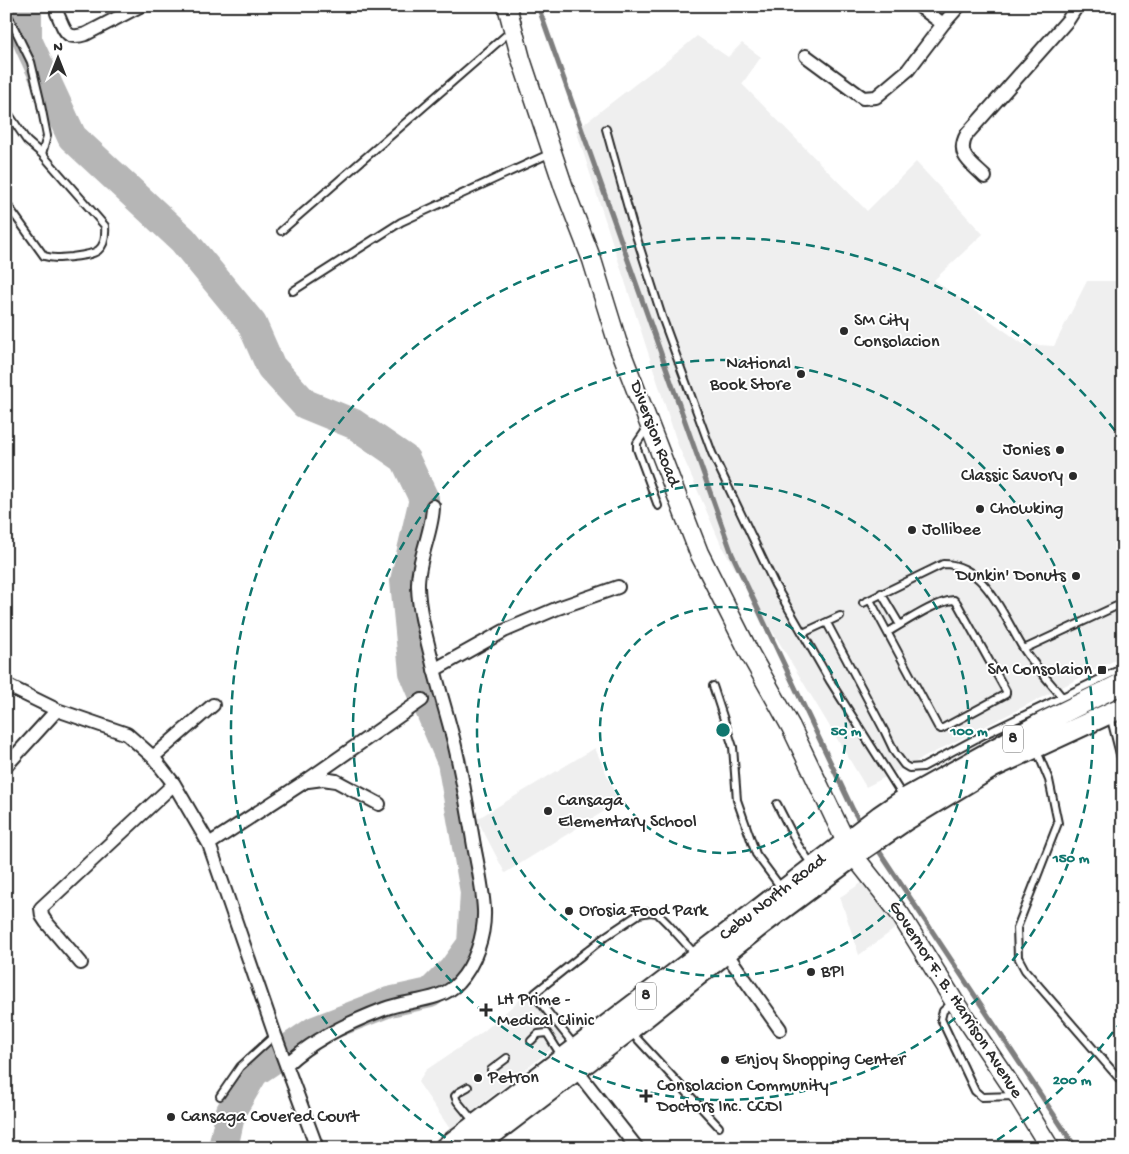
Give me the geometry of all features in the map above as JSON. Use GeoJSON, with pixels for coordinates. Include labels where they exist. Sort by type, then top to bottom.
{"type":"FeatureCollection","features":[{"type":"Feature","properties":{"kind":"main road","name":"Cebu North Road"},"geometry":{"type":"LineString","coordinates":[[885,823],[905,800],[1044,722],[1123,683]]}},
{"type":"Feature","properties":{"kind":"main road","name":"Cebu North Road"},"geometry":{"type":"LineString","coordinates":[[445,1148],[476,1124],[572,1059],[629,1030],[726,953],[854,846],[885,823],[993,767],[1116,710]]}},
{"type":"Feature","properties":{"kind":"main road","name":"Cebu North Road"},"geometry":{"type":"LineString","coordinates":[[474,1148],[572,1059],[697,957],[813,867],[854,846]]}},
{"type":"Feature","properties":{"kind":"street"},"geometry":{"type":"LineString","coordinates":[[57,13],[68,35],[78,37],[140,6]]}},
{"type":"Feature","properties":{"kind":"street","name":"Diversion Road"},"geometry":{"type":"LineString","coordinates":[[507,6],[521,59],[552,152],[592,260],[617,341],[699,553],[750,654],[854,846]]}},
{"type":"Feature","properties":{"kind":"street"},"geometry":{"type":"LineString","coordinates":[[919,6],[942,24]]}},
{"type":"Feature","properties":{"kind":"street"},"geometry":{"type":"LineString","coordinates":[[806,56],[863,98],[876,97],[908,70],[942,24],[959,6]]}},
{"type":"Feature","properties":{"kind":"street"},"geometry":{"type":"LineString","coordinates":[[985,177],[965,158],[962,148],[967,134],[1068,20],[1076,6]]}},
{"type":"Feature","properties":{"kind":"street"},"geometry":{"type":"LineString","coordinates":[[285,1062],[302,1050],[384,1009],[437,996],[453,988],[471,967],[482,933],[484,910],[465,796],[420,609],[418,586],[425,541],[433,515],[433,506]]}},
{"type":"Feature","properties":{"kind":"street"},"geometry":{"type":"LineString","coordinates":[[434,670],[504,631],[558,608],[618,587]]}},
{"type":"Feature","properties":{"kind":"street"},"geometry":{"type":"LineString","coordinates":[[6,685],[57,710],[127,734],[153,757],[174,784],[209,844],[276,1039],[317,1148]]}},
{"type":"Feature","properties":{"kind":"street"},"geometry":{"type":"LineString","coordinates":[[209,844],[306,781],[422,700]]}},
{"type":"Feature","properties":{"kind":"street"},"geometry":{"type":"LineString","coordinates":[[153,757],[213,705]]}},
{"type":"Feature","properties":{"kind":"street"},"geometry":{"type":"LineString","coordinates":[[6,766],[57,710]]}},
{"type":"Feature","properties":{"kind":"street"},"geometry":{"type":"LineString","coordinates":[[306,781],[323,779],[336,781],[379,804]]}},
{"type":"Feature","properties":{"kind":"street"},"geometry":{"type":"LineString","coordinates":[[81,963],[46,922],[42,916],[41,908],[174,784]]}},
{"type":"Feature","properties":{"kind":"street","name":"Governor F. B. Harrison Avenue"},"geometry":{"type":"LineString","coordinates":[[854,846],[900,914],[1050,1148]]}},
{"type":"Feature","properties":{"kind":"street"},"geometry":{"type":"LineString","coordinates":[[726,953],[780,1029]]}},
{"type":"Feature","properties":{"kind":"street"},"geometry":{"type":"LineString","coordinates":[[572,1059],[637,1148]]}},
{"type":"Feature","properties":{"kind":"lane"},"geometry":{"type":"LineString","coordinates":[[6,11],[31,62],[47,136],[42,154]]}},
{"type":"Feature","properties":{"kind":"lane"},"geometry":{"type":"LineString","coordinates":[[282,231],[513,30]]}},
{"type":"Feature","properties":{"kind":"lane"},"geometry":{"type":"LineString","coordinates":[[6,110],[27,141],[42,154],[105,226],[105,241],[101,249],[90,256],[53,259],[44,256],[6,203]]}},
{"type":"Feature","properties":{"kind":"lane"},"geometry":{"type":"LineString","coordinates":[[606,129],[633,226],[662,317],[712,453],[775,585],[830,681],[905,800]]}},
{"type":"Feature","properties":{"kind":"lane"},"geometry":{"type":"LineString","coordinates":[[293,291],[401,222],[552,152]]}},
{"type":"Feature","properties":{"kind":"lane"},"geometry":{"type":"LineString","coordinates":[[650,424],[637,443],[637,449],[658,506]]}},
{"type":"Feature","properties":{"kind":"lane"},"geometry":{"type":"LineString","coordinates":[[863,603],[943,564],[954,564],[966,569],[979,580],[1002,610],[1024,649],[1062,697]]}},
{"type":"Feature","properties":{"kind":"lane"},"geometry":{"type":"LineString","coordinates":[[881,593],[900,625]]}},
{"type":"Feature","properties":{"kind":"lane"},"geometry":{"type":"LineString","coordinates":[[870,600],[888,632],[924,710],[938,727],[941,729],[1004,696],[1006,691],[954,600],[932,608],[888,632]]}},
{"type":"Feature","properties":{"kind":"lane"},"geometry":{"type":"LineString","coordinates":[[1024,649],[1123,603]]}},
{"type":"Feature","properties":{"kind":"lane"},"geometry":{"type":"LineString","coordinates":[[804,633],[840,616]]}},
{"type":"Feature","properties":{"kind":"lane"},"geometry":{"type":"LineString","coordinates":[[827,623],[895,753],[904,765],[909,768],[923,767],[981,736],[1123,668]]}},
{"type":"Feature","properties":{"kind":"lane"},"geometry":{"type":"LineString","coordinates":[[713,686],[733,747],[736,800],[756,854],[783,890]]}},
{"type":"Feature","properties":{"kind":"lane"},"geometry":{"type":"LineString","coordinates":[[1116,710],[1123,766]]}},
{"type":"Feature","properties":{"kind":"lane"},"geometry":{"type":"LineString","coordinates":[[1035,748],[1049,780],[1058,823],[1017,928],[1018,957],[1025,970],[1123,1082]]}},
{"type":"Feature","properties":{"kind":"lane"},"geometry":{"type":"LineString","coordinates":[[777,804],[798,845],[813,867]]}},
{"type":"Feature","properties":{"kind":"lane"},"geometry":{"type":"LineString","coordinates":[[572,1059],[535,996],[535,992],[606,936],[639,914],[657,913],[697,957]]}},
{"type":"Feature","properties":{"kind":"lane"},"geometry":{"type":"LineString","coordinates":[[954,1001],[942,1011],[941,1019],[975,1091],[982,1098],[1018,1096]]}},
{"type":"Feature","properties":{"kind":"lane"},"geometry":{"type":"LineString","coordinates":[[629,1030],[719,1128]]}},
{"type":"Feature","properties":{"kind":"lane"},"geometry":{"type":"LineString","coordinates":[[531,1041],[538,1034],[546,1033],[572,1059]]}},
{"type":"Feature","properties":{"kind":"lane"},"geometry":{"type":"LineString","coordinates":[[220,1096],[240,1067],[276,1039]]}},
{"type":"Feature","properties":{"kind":"lane"},"geometry":{"type":"LineString","coordinates":[[491,1070],[507,1058]]}},
{"type":"Feature","properties":{"kind":"lane"},"geometry":{"type":"LineString","coordinates":[[468,1087],[458,1092],[455,1096],[476,1124]]}},
{"type":"Feature","properties":{"kind":"shaded area","name":"SM City Consolacion"},"geometry":{"type":"Polygon","coordinates":[[[697,36],[728,57],[742,43],[761,57],[742,84],[867,211],[916,162],[983,234],[934,280],[1023,344],[1054,346],[1087,281],[1123,281],[1123,656],[866,787],[722,547],[678,445],[576,130],[656,70],[697,36]]]}},
{"type":"Feature","properties":{"kind":"shaded area","name":"Cansaga Elementary School"},"geometry":{"type":"Polygon","coordinates":[[[595,748],[619,802],[505,873],[477,819],[595,748]]]}},
{"type":"Feature","properties":{"kind":"shaded area"},"geometry":{"type":"Polygon","coordinates":[[[863,882],[896,928],[859,955],[840,897],[863,882]]]}},
{"type":"Feature","properties":{"kind":"shaded area"},"geometry":{"type":"Polygon","coordinates":[[[532,989],[568,1036],[450,1129],[418,1082],[426,1070],[484,1031],[532,989]]]}},
{"type":"Feature","properties":{"kind":"waterway"},"geometry":{"type":"LineString","coordinates":[[27,6],[27,40],[72,137],[183,240],[252,324],[271,367],[305,404],[354,424],[405,459],[424,499],[405,581],[414,672],[452,762],[475,892],[472,944],[453,970],[430,993],[389,1002],[315,1031],[254,1072],[231,1111],[223,1148]]}},
{"type":"Feature","properties":{"kind":"waterway"},"geometry":{"type":"LineString","coordinates":[[538,6],[732,554],[853,810],[862,825]]}},
{"type":"Feature","properties":{"kind":"waterway"},"geometry":{"type":"LineString","coordinates":[[875,845],[1076,1148]]}},
{"type":"Feature","properties":{"kind":"place","name":"SM City Consolacion"},"geometry":{"type":"Point","coordinates":[844,331]}},
{"type":"Feature","properties":{"kind":"place","name":"National Book Store"},"geometry":{"type":"Point","coordinates":[801,374]}},
{"type":"Feature","properties":{"kind":"place","name":"Jonies"},"geometry":{"type":"Point","coordinates":[1060,450]}},
{"type":"Feature","properties":{"kind":"place","name":"Classic Savory"},"geometry":{"type":"Point","coordinates":[1073,476]}},
{"type":"Feature","properties":{"kind":"place","name":"Chowking"},"geometry":{"type":"Point","coordinates":[980,509]}},
{"type":"Feature","properties":{"kind":"place","name":"Jollibee"},"geometry":{"type":"Point","coordinates":[912,530]}},
{"type":"Feature","properties":{"kind":"place","name":"Dunkin' Donuts"},"geometry":{"type":"Point","coordinates":[1076,576]}},
{"type":"Feature","properties":{"kind":"place","name":"SM Consolaion"},"geometry":{"type":"Point","coordinates":[1102,670]}},
{"type":"Feature","properties":{"kind":"place","name":"Cansaga Elementary School"},"geometry":{"type":"Point","coordinates":[548,811]}},
{"type":"Feature","properties":{"kind":"place","name":"Orosia Food Park"},"geometry":{"type":"Point","coordinates":[569,911]}},
{"type":"Feature","properties":{"kind":"place","name":"BPI"},"geometry":{"type":"Point","coordinates":[811,972]}},
{"type":"Feature","properties":{"kind":"place","name":"LH Prime - Medical Clinic"},"geometry":{"type":"Point","coordinates":[486,1010]}},
{"type":"Feature","properties":{"kind":"place","name":"Enjoy Shopping Center"},"geometry":{"type":"Point","coordinates":[725,1060]}},
{"type":"Feature","properties":{"kind":"place","name":"Petron"},"geometry":{"type":"Point","coordinates":[478,1078]}},
{"type":"Feature","properties":{"kind":"place","name":"Consolacion Community Doctors Inc. CCDI"},"geometry":{"type":"Point","coordinates":[646,1096]}},
{"type":"Feature","properties":{"kind":"place","name":"Cansaga Covered Court"},"geometry":{"type":"Point","coordinates":[171,1117]}}]}
